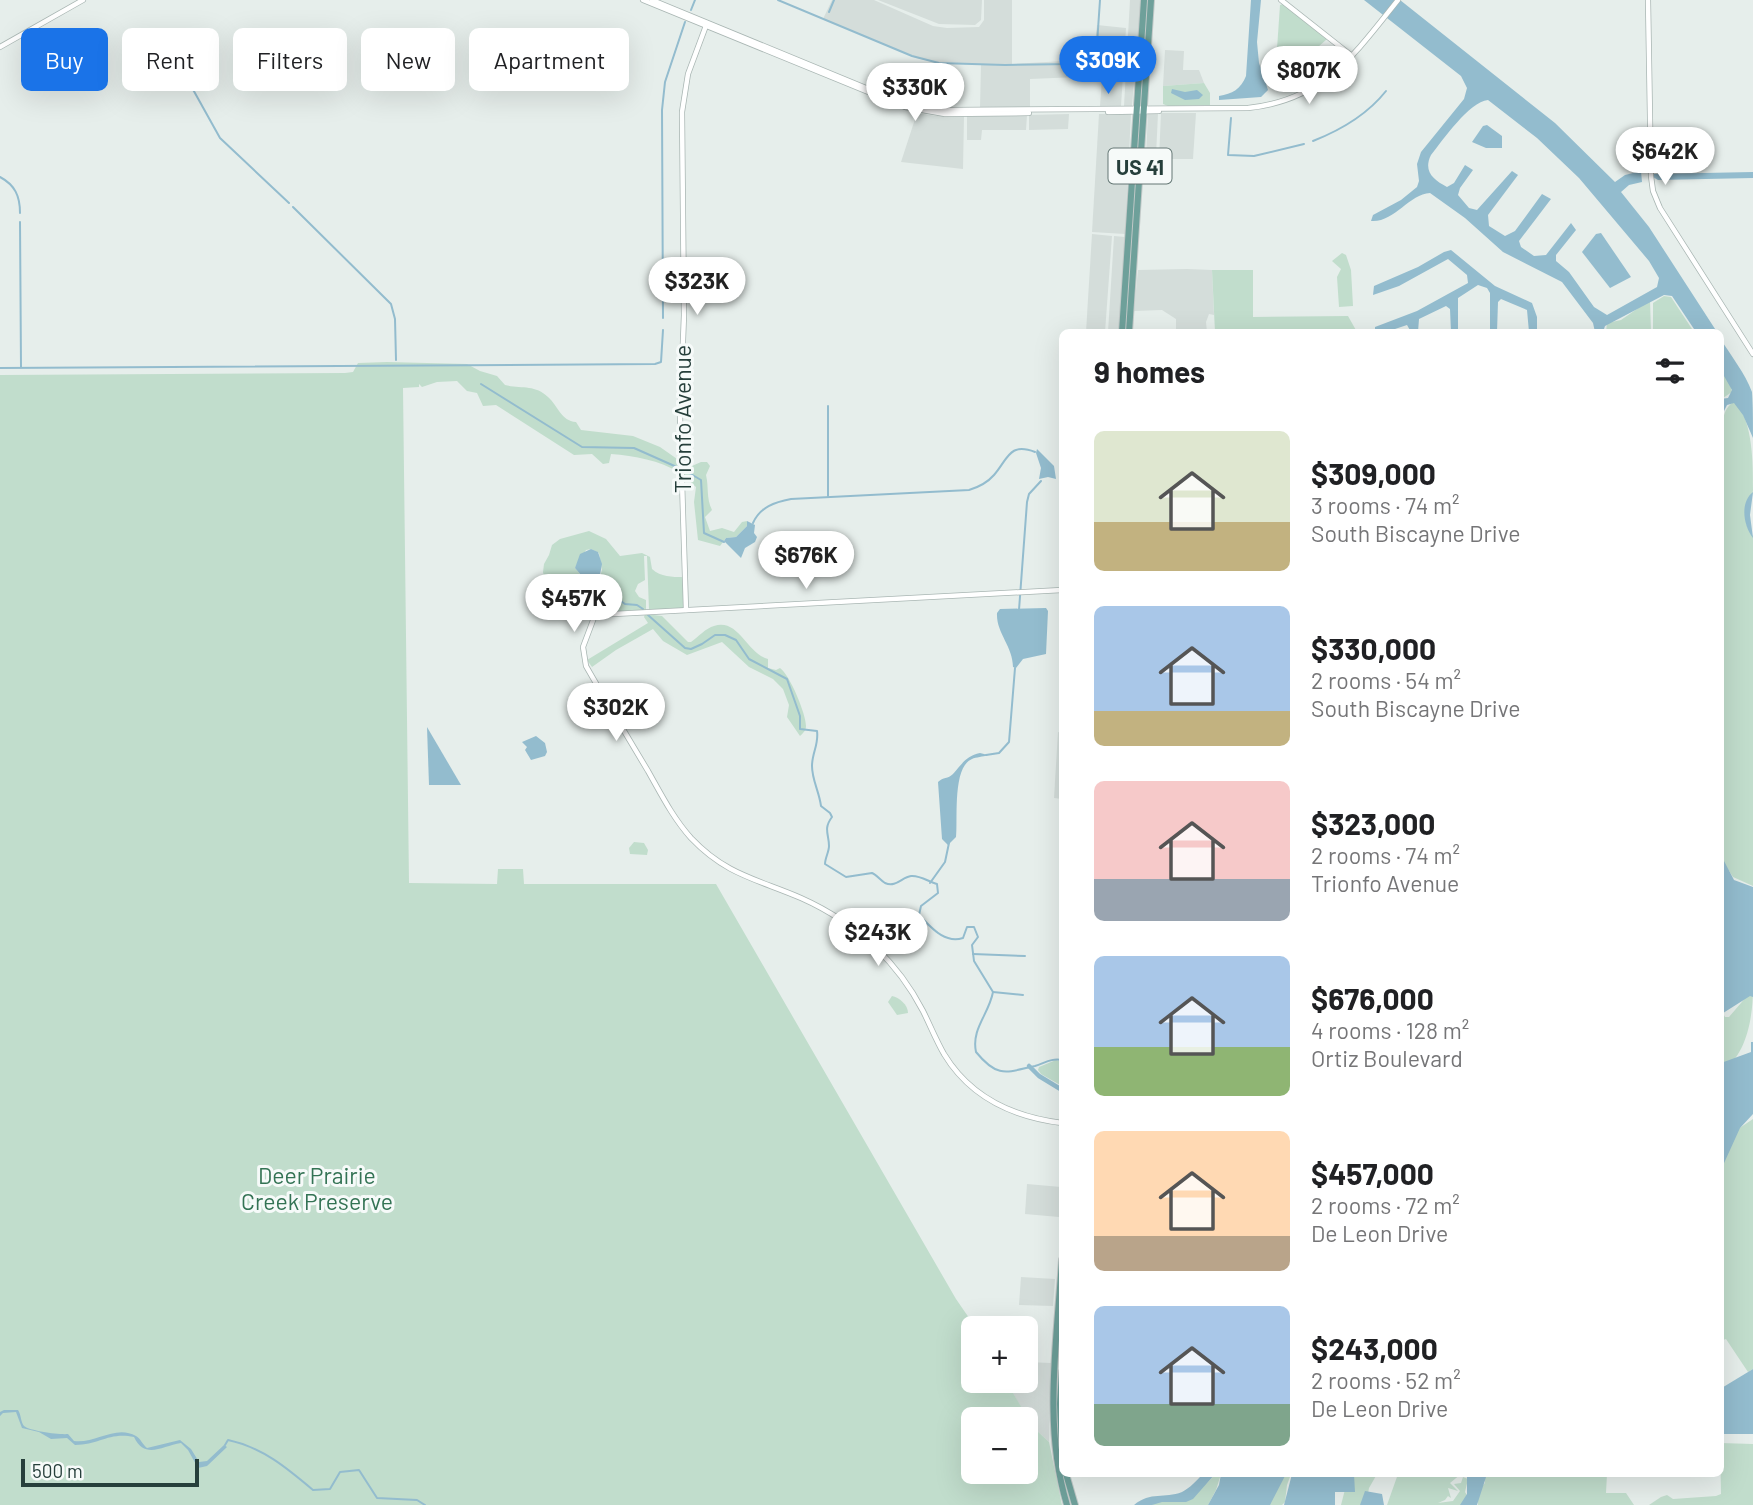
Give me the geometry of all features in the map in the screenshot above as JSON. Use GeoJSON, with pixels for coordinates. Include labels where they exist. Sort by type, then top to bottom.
{"type":"FeatureCollection","features":[{"type":"Feature","properties":{"kind":"main road","name":"US 41"},"geometry":{"type":"LineString","coordinates":[[1129,329],[1144,0]]}},
{"type":"Feature","properties":{"kind":"main road","name":"US 41"},"geometry":{"type":"LineString","coordinates":[[1122,329],[1151,0]]}},
{"type":"Feature","properties":{"kind":"main road"},"geometry":{"type":"LineString","coordinates":[[1059,1313],[1053,1419],[1059,1471]]}},
{"type":"Feature","properties":{"kind":"main road"},"geometry":{"type":"LineString","coordinates":[[1060,1477],[1067,1505]]}},
{"type":"Feature","properties":{"kind":"main road"},"geometry":{"type":"LineString","coordinates":[[1067,1477],[1074,1505]]}},
{"type":"Feature","properties":{"kind":"street"},"geometry":{"type":"LineString","coordinates":[[0,47],[83,0]]}},
{"type":"Feature","properties":{"kind":"street"},"geometry":{"type":"LineString","coordinates":[[643,0],[894,99],[920,108],[950,110],[1248,110],[1272,106],[1324,85],[1344,70],[1398,0]]}},
{"type":"Feature","properties":{"kind":"street"},"geometry":{"type":"LineString","coordinates":[[652,0],[706,24]]}},
{"type":"Feature","properties":{"kind":"street"},"geometry":{"type":"LineString","coordinates":[[1281,0],[1352,57]]}},
{"type":"Feature","properties":{"kind":"street"},"geometry":{"type":"LineString","coordinates":[[1648,0],[1650,176],[1653,191],[1660,208],[1752,349]]}},
{"type":"Feature","properties":{"kind":"street"},"geometry":{"type":"LineString","coordinates":[[1140,110],[1248,108],[1270,104],[1301,93],[1326,80],[1352,57],[1384,18]]}},
{"type":"Feature","properties":{"kind":"street","name":"Trionfo Avenue"},"geometry":{"type":"LineString","coordinates":[[686,610],[680,384],[684,315],[682,112],[688,74],[706,24]]}},
{"type":"Feature","properties":{"kind":"street"},"geometry":{"type":"LineString","coordinates":[[1059,590],[595,615],[584,644],[584,662],[675,817],[689,835],[707,853],[732,871],[822,908],[841,919],[892,965],[917,1000],[950,1064],[967,1083],[983,1097],[1021,1115],[1059,1122]]}},
{"type":"Feature","properties":{"kind":"shaded area"},"geometry":{"type":"Polygon","coordinates":[[[832,0],[874,0],[933,26],[947,28],[979,27],[984,20],[984,0],[1012,0],[1012,64],[1081,60],[1094,52],[1097,25],[1126,28],[1121,106],[1100,106],[1102,79],[1094,78],[1092,66],[1079,67],[1078,77],[1030,79],[1030,107],[980,108],[981,64],[935,62],[916,58],[823,19],[832,0]]]}},
{"type":"Feature","properties":{"kind":"shaded area"},"geometry":{"type":"Polygon","coordinates":[[[878,0],[982,0],[981,20],[975,25],[939,24],[878,0]]]}},
{"type":"Feature","properties":{"kind":"shaded area"},"geometry":{"type":"Polygon","coordinates":[[[1130,0],[1141,0],[1132,106],[1124,106],[1130,0]]]}},
{"type":"Feature","properties":{"kind":"shaded area"},"geometry":{"type":"Polygon","coordinates":[[[1165,50],[1184,51],[1183,70],[1199,70],[1204,83],[1163,86],[1165,50]]]}},
{"type":"Feature","properties":{"kind":"shaded area"},"geometry":{"type":"Polygon","coordinates":[[[917,113],[964,116],[963,169],[901,162],[917,113]]]}},
{"type":"Feature","properties":{"kind":"shaded area"},"geometry":{"type":"Polygon","coordinates":[[[1148,113],[1158,113],[1156,156],[1146,156],[1148,113]]]}},
{"type":"Feature","properties":{"kind":"shaded area"},"geometry":{"type":"Polygon","coordinates":[[[1161,113],[1196,113],[1193,159],[1159,159],[1161,113]]]}},
{"type":"Feature","properties":{"kind":"shaded area"},"geometry":{"type":"Polygon","coordinates":[[[1069,114],[1068,129],[1029,130],[1029,115],[1069,114]]]}},
{"type":"Feature","properties":{"kind":"shaded area"},"geometry":{"type":"Polygon","coordinates":[[[1099,114],[1131,114],[1125,234],[1092,232],[1099,114]]]}},
{"type":"Feature","properties":{"kind":"shaded area"},"geometry":{"type":"Polygon","coordinates":[[[1027,115],[1026,130],[982,130],[981,140],[967,140],[967,116],[1027,115]]]}},
{"type":"Feature","properties":{"kind":"shaded area"},"geometry":{"type":"Polygon","coordinates":[[[1092,234],[1112,236],[1105,329],[1086,329],[1092,234]]]}},
{"type":"Feature","properties":{"kind":"shaded area"},"geometry":{"type":"Polygon","coordinates":[[[1114,236],[1125,237],[1119,329],[1108,329],[1114,236]]]}},
{"type":"Feature","properties":{"kind":"shaded area"},"geometry":{"type":"Polygon","coordinates":[[[1138,270],[1212,270],[1214,315],[1209,314],[1207,329],[1176,329],[1176,319],[1162,310],[1134,311],[1138,270]]]}},
{"type":"Feature","properties":{"kind":"shaded area"},"geometry":{"type":"Polygon","coordinates":[[[1058,732],[1059,799],[1054,798],[1058,732]]]}},
{"type":"Feature","properties":{"kind":"shaded area"},"geometry":{"type":"Polygon","coordinates":[[[1027,1184],[1059,1187],[1059,1217],[1025,1214],[1027,1184]]]}},
{"type":"Feature","properties":{"kind":"shaded area"},"geometry":{"type":"Polygon","coordinates":[[[1021,1277],[1055,1279],[1053,1306],[1019,1305],[1021,1277]]]}},
{"type":"Feature","properties":{"kind":"shaded area"},"geometry":{"type":"Polygon","coordinates":[[[1038,1362],[1051,1363],[1049,1442],[1038,1432],[1038,1407],[1021,1407],[1013,1393],[1038,1393],[1038,1362]]]}},
{"type":"Feature","properties":{"kind":"green space"},"geometry":{"type":"Polygon","coordinates":[[[1283,4],[1327,39],[1309,55],[1283,67],[1277,49],[1280,5],[1283,4]]]}},
{"type":"Feature","properties":{"kind":"green space"},"geometry":{"type":"Polygon","coordinates":[[[1204,83],[1210,93],[1210,105],[1163,104],[1163,86],[1204,83]]]}},
{"type":"Feature","properties":{"kind":"green space"},"geometry":{"type":"Polygon","coordinates":[[[1342,253],[1346,255],[1351,270],[1353,306],[1339,307],[1337,277],[1341,269],[1332,261],[1342,253]]]}},
{"type":"Feature","properties":{"kind":"green space"},"geometry":{"type":"Polygon","coordinates":[[[1212,270],[1253,270],[1253,317],[1348,316],[1355,329],[1215,329],[1212,270]]]}},
{"type":"Feature","properties":{"kind":"green space"},"geometry":{"type":"Polygon","coordinates":[[[1664,296],[1671,297],[1692,329],[1653,329],[1653,303],[1664,296]]]}},
{"type":"Feature","properties":{"kind":"green space"},"geometry":{"type":"Polygon","coordinates":[[[1650,300],[1651,329],[1606,329],[1607,323],[1621,320],[1650,300]]]}},
{"type":"Feature","properties":{"kind":"green space","name":"Deer Prairie Creek Preserve"},"geometry":{"type":"Polygon","coordinates":[[[358,363],[467,364],[497,376],[505,385],[543,393],[563,416],[576,422],[581,430],[633,436],[660,447],[680,461],[680,473],[638,457],[611,454],[609,463],[603,464],[592,454],[574,455],[496,405],[483,406],[477,393],[467,391],[457,381],[403,388],[409,883],[497,884],[498,869],[523,869],[524,884],[716,884],[968,1316],[961,1316],[961,1393],[1013,1393],[1021,1407],[961,1407],[961,1484],[1038,1484],[1038,1432],[1049,1442],[1062,1505],[0,1505],[0,375],[353,372],[358,363]]]}},
{"type":"Feature","properties":{"kind":"green space"},"geometry":{"type":"Polygon","coordinates":[[[1724,374],[1730,382],[1732,392],[1724,397],[1724,374]]]}},
{"type":"Feature","properties":{"kind":"green space"},"geometry":{"type":"Polygon","coordinates":[[[1736,401],[1746,421],[1753,467],[1753,490],[1746,523],[1753,536],[1753,886],[1733,877],[1724,863],[1724,417],[1731,404],[1736,401]]]}},
{"type":"Feature","properties":{"kind":"green space"},"geometry":{"type":"Polygon","coordinates":[[[707,462],[710,466],[706,475],[712,510],[705,517],[710,531],[722,528],[734,532],[742,522],[747,521],[747,526],[736,537],[726,538],[720,546],[698,540],[694,502],[696,487],[683,475],[682,463],[692,466],[707,462]]]}},
{"type":"Feature","properties":{"kind":"green space"},"geometry":{"type":"Polygon","coordinates":[[[589,531],[606,539],[620,556],[642,553],[650,557],[655,572],[683,577],[685,609],[649,610],[647,556],[644,556],[645,580],[638,584],[635,591],[639,597],[646,600],[646,611],[559,614],[547,591],[543,572],[552,545],[560,539],[589,531]],[[586,550],[575,568],[600,587],[602,570],[599,553],[586,550]]]}},
{"type":"Feature","properties":{"kind":"green space"},"geometry":{"type":"Polygon","coordinates":[[[645,614],[662,616],[688,642],[714,626],[723,625],[737,632],[754,651],[768,659],[768,668],[780,668],[784,672],[797,695],[803,713],[806,726],[804,732],[800,736],[787,717],[789,705],[783,689],[773,679],[749,667],[722,642],[687,655],[663,641],[653,629],[592,667],[587,660],[648,623],[645,614]]]}},
{"type":"Feature","properties":{"kind":"green space"},"geometry":{"type":"Polygon","coordinates":[[[634,842],[644,843],[648,850],[647,855],[630,854],[629,848],[634,842]]]}},
{"type":"Feature","properties":{"kind":"green space"},"geometry":{"type":"Polygon","coordinates":[[[1753,989],[1747,1035],[1737,1056],[1724,1068],[1724,1015],[1729,1017],[1753,989]]]}},
{"type":"Feature","properties":{"kind":"green space"},"geometry":{"type":"Polygon","coordinates":[[[892,996],[903,1002],[908,1013],[897,1015],[888,1002],[892,996]]]}},
{"type":"Feature","properties":{"kind":"green space"},"geometry":{"type":"Polygon","coordinates":[[[1059,1061],[1059,1084],[1041,1074],[1039,1067],[1059,1061]]]}},
{"type":"Feature","properties":{"kind":"green space"},"geometry":{"type":"Polygon","coordinates":[[[1753,1119],[1753,1369],[1748,1372],[1724,1340],[1724,1159],[1738,1129],[1753,1119]]]}},
{"type":"Feature","properties":{"kind":"green space"},"geometry":{"type":"Polygon","coordinates":[[[1724,1443],[1753,1444],[1753,1505],[1649,1505],[1667,1495],[1673,1499],[1721,1494],[1724,1443]]]}},
{"type":"Feature","properties":{"kind":"green space"},"geometry":{"type":"Polygon","coordinates":[[[1212,1477],[1220,1477],[1208,1505],[1151,1505],[1193,1491],[1212,1477]]]}},
{"type":"Feature","properties":{"kind":"green space"},"geometry":{"type":"Polygon","coordinates":[[[1282,1477],[1290,1477],[1285,1502],[1282,1505],[1267,1505],[1282,1477]]]}},
{"type":"Feature","properties":{"kind":"green space"},"geometry":{"type":"Polygon","coordinates":[[[1348,1477],[1375,1477],[1369,1488],[1366,1505],[1341,1505],[1348,1477]]]}},
{"type":"Feature","properties":{"kind":"green space"},"geometry":{"type":"Polygon","coordinates":[[[1397,1477],[1457,1477],[1450,1483],[1458,1491],[1448,1488],[1451,1498],[1448,1496],[1438,1503],[1453,1501],[1460,1491],[1454,1484],[1461,1483],[1463,1477],[1468,1479],[1465,1492],[1468,1497],[1462,1505],[1387,1505],[1397,1477]]]}},
{"type":"Feature","properties":{"kind":"green space"},"geometry":{"type":"Polygon","coordinates":[[[1484,1477],[1607,1477],[1606,1493],[1626,1493],[1634,1505],[1478,1505],[1478,1490],[1485,1483],[1484,1477]]]}},
{"type":"Feature","properties":{"kind":"water"},"geometry":{"type":"Polygon","coordinates":[[[1251,0],[1261,0],[1257,42],[1259,63],[1268,90],[1261,97],[1219,100],[1219,96],[1239,88],[1246,76],[1251,0]]]}},
{"type":"Feature","properties":{"kind":"water"},"geometry":{"type":"Polygon","coordinates":[[[1364,0],[1400,0],[1555,123],[1615,182],[1625,175],[1641,171],[1642,182],[1629,185],[1621,192],[1649,227],[1715,329],[1694,329],[1672,296],[1664,295],[1605,326],[1604,329],[1594,329],[1593,323],[1562,282],[1503,252],[1465,218],[1430,193],[1415,198],[1387,218],[1371,221],[1373,215],[1401,200],[1417,187],[1417,164],[1421,152],[1464,99],[1467,88],[1461,76],[1364,0]],[[1488,100],[1465,114],[1431,155],[1428,166],[1434,178],[1447,187],[1454,183],[1465,165],[1473,170],[1458,195],[1469,208],[1477,210],[1512,171],[1518,175],[1488,215],[1489,226],[1505,236],[1515,231],[1542,194],[1551,199],[1519,241],[1521,247],[1534,256],[1546,255],[1571,223],[1576,230],[1556,255],[1556,261],[1569,272],[1594,307],[1607,315],[1657,287],[1659,278],[1649,261],[1579,178],[1537,138],[1488,100]]]}},
{"type":"Feature","properties":{"kind":"water"},"geometry":{"type":"Polygon","coordinates":[[[1172,89],[1185,92],[1197,90],[1203,95],[1199,99],[1185,100],[1171,93],[1172,89]]]}},
{"type":"Feature","properties":{"kind":"water"},"geometry":{"type":"Polygon","coordinates":[[[1487,125],[1502,136],[1502,148],[1486,148],[1472,142],[1483,126],[1487,125]]]}},
{"type":"Feature","properties":{"kind":"water"},"geometry":{"type":"Polygon","coordinates":[[[1753,172],[1753,178],[1658,180],[1653,177],[1654,174],[1753,172]]]}},
{"type":"Feature","properties":{"kind":"water"},"geometry":{"type":"Polygon","coordinates":[[[1601,233],[1631,277],[1610,288],[1582,252],[1596,234],[1601,233]]]}},
{"type":"Feature","properties":{"kind":"water"},"geometry":{"type":"Polygon","coordinates":[[[1451,250],[1495,286],[1532,303],[1537,317],[1537,329],[1529,329],[1527,310],[1501,299],[1498,302],[1497,329],[1490,329],[1490,293],[1487,288],[1478,285],[1458,298],[1458,329],[1451,329],[1450,309],[1446,306],[1419,319],[1418,329],[1409,329],[1407,325],[1395,329],[1375,329],[1417,311],[1468,283],[1467,275],[1448,259],[1399,286],[1373,295],[1374,286],[1418,267],[1451,250]]]}},
{"type":"Feature","properties":{"kind":"water"},"geometry":{"type":"Polygon","coordinates":[[[1724,344],[1752,392],[1753,438],[1743,415],[1734,403],[1727,405],[1724,411],[1724,398],[1728,398],[1732,390],[1724,376],[1724,344]]]}},
{"type":"Feature","properties":{"kind":"water"},"geometry":{"type":"Polygon","coordinates":[[[1037,449],[1054,466],[1056,479],[1039,479],[1041,468],[1037,449]]]}},
{"type":"Feature","properties":{"kind":"water"},"geometry":{"type":"Polygon","coordinates":[[[1753,492],[1750,515],[1753,538],[1744,514],[1746,502],[1753,492]]]}},
{"type":"Feature","properties":{"kind":"water"},"geometry":{"type":"Polygon","coordinates":[[[747,521],[755,525],[754,533],[757,537],[755,542],[745,548],[741,558],[724,541],[726,538],[736,537],[747,526],[747,521]]]}},
{"type":"Feature","properties":{"kind":"water"},"geometry":{"type":"Polygon","coordinates":[[[591,549],[598,552],[602,564],[599,580],[601,587],[581,575],[575,568],[580,554],[591,549]]]}},
{"type":"Feature","properties":{"kind":"water"},"geometry":{"type":"Polygon","coordinates":[[[1046,608],[1046,654],[1023,659],[1016,668],[1013,667],[997,613],[1000,609],[1046,608]]]}},
{"type":"Feature","properties":{"kind":"water"},"geometry":{"type":"Polygon","coordinates":[[[427,727],[461,785],[429,785],[427,727]]]}},
{"type":"Feature","properties":{"kind":"water"},"geometry":{"type":"Polygon","coordinates":[[[536,736],[545,743],[547,752],[545,756],[531,760],[525,750],[527,747],[522,742],[536,736]]]}},
{"type":"Feature","properties":{"kind":"water"},"geometry":{"type":"Polygon","coordinates":[[[980,753],[988,755],[972,759],[961,772],[957,795],[956,837],[948,845],[942,839],[938,782],[951,776],[968,758],[980,753]]]}},
{"type":"Feature","properties":{"kind":"water"},"geometry":{"type":"Polygon","coordinates":[[[1724,861],[1734,880],[1753,887],[1753,997],[1750,996],[1724,1012],[1724,861]]]}},
{"type":"Feature","properties":{"kind":"water"},"geometry":{"type":"Polygon","coordinates":[[[1753,1042],[1753,1114],[1740,1128],[1724,1163],[1724,1062],[1751,1052],[1753,1042]]]}},
{"type":"Feature","properties":{"kind":"water"},"geometry":{"type":"Polygon","coordinates":[[[1753,1369],[1753,1434],[1724,1434],[1724,1387],[1753,1369]]]}},
{"type":"Feature","properties":{"kind":"water"},"geometry":{"type":"Polygon","coordinates":[[[18,1410],[23,1425],[27,1428],[68,1434],[74,1441],[121,1432],[136,1436],[147,1448],[180,1440],[191,1449],[199,1462],[207,1461],[224,1445],[227,1447],[207,1466],[198,1468],[181,1443],[149,1450],[138,1444],[134,1437],[125,1436],[75,1445],[67,1438],[51,1439],[39,1432],[22,1428],[16,1412],[3,1413],[0,1416],[0,1412],[18,1410]]]}},
{"type":"Feature","properties":{"kind":"water"},"geometry":{"type":"Polygon","coordinates":[[[1200,1477],[1212,1477],[1193,1499],[1186,1502],[1134,1505],[1146,1498],[1182,1492],[1200,1477]]]}},
{"type":"Feature","properties":{"kind":"water"},"geometry":{"type":"Polygon","coordinates":[[[1220,1477],[1284,1477],[1270,1505],[1208,1505],[1220,1477]]]}},
{"type":"Feature","properties":{"kind":"water"},"geometry":{"type":"Polygon","coordinates":[[[1291,1477],[1354,1477],[1355,1492],[1335,1492],[1335,1505],[1284,1505],[1291,1477]]]}},
{"type":"Feature","properties":{"kind":"water"},"geometry":{"type":"Polygon","coordinates":[[[1467,1477],[1486,1477],[1477,1505],[1460,1505],[1467,1494],[1467,1477]]]}},
{"type":"Feature","properties":{"kind":"water"},"geometry":{"type":"Polygon","coordinates":[[[1365,1491],[1382,1494],[1384,1505],[1360,1505],[1365,1491]]]}},
{"type":"Feature","properties":{"kind":"waterway"},"geometry":{"type":"LineString","coordinates":[[691,10],[695,0]]}},
{"type":"Feature","properties":{"kind":"waterway"},"geometry":{"type":"LineString","coordinates":[[778,0],[912,56],[939,63],[1005,65],[1071,64],[1091,55],[1097,44],[1100,0]]}},
{"type":"Feature","properties":{"kind":"waterway"},"geometry":{"type":"LineString","coordinates":[[829,12],[834,0]]}},
{"type":"Feature","properties":{"kind":"waterway"},"geometry":{"type":"LineString","coordinates":[[663,318],[662,110],[665,82],[685,22]]}},
{"type":"Feature","properties":{"kind":"waterway"},"geometry":{"type":"LineString","coordinates":[[194,91],[220,138],[289,203]]}},
{"type":"Feature","properties":{"kind":"waterway"},"geometry":{"type":"LineString","coordinates":[[1313,141],[1353,121],[1386,91]]}},
{"type":"Feature","properties":{"kind":"waterway"},"geometry":{"type":"LineString","coordinates":[[1231,118],[1228,155],[1254,156],[1304,144]]}},
{"type":"Feature","properties":{"kind":"waterway"},"geometry":{"type":"LineString","coordinates":[[0,177],[16,192],[20,213]]}},
{"type":"Feature","properties":{"kind":"waterway"},"geometry":{"type":"LineString","coordinates":[[293,207],[391,304],[395,319],[396,360]]}},
{"type":"Feature","properties":{"kind":"waterway"},"geometry":{"type":"LineString","coordinates":[[20,222],[21,367]]}},
{"type":"Feature","properties":{"kind":"waterway"},"geometry":{"type":"LineString","coordinates":[[0,368],[655,364],[661,362],[663,330]]}},
{"type":"Feature","properties":{"kind":"waterway"},"geometry":{"type":"LineString","coordinates":[[481,384],[582,447],[634,448],[679,468]]}},
{"type":"Feature","properties":{"kind":"waterway"},"geometry":{"type":"LineString","coordinates":[[828,406],[828,496]]}},
{"type":"Feature","properties":{"kind":"waterway"},"geometry":{"type":"LineString","coordinates":[[753,523],[769,506],[791,499],[969,490],[989,480],[1014,451],[1026,449],[1035,452]]}},
{"type":"Feature","properties":{"kind":"waterway"},"geometry":{"type":"LineString","coordinates":[[684,470],[701,480],[704,533],[724,542]]}},
{"type":"Feature","properties":{"kind":"waterway"},"geometry":{"type":"LineString","coordinates":[[1019,610],[1027,502],[1029,494],[1041,481]]}},
{"type":"Feature","properties":{"kind":"waterway"},"geometry":{"type":"LineString","coordinates":[[601,587],[625,604],[637,605],[643,609]]}},
{"type":"Feature","properties":{"kind":"waterway"},"geometry":{"type":"LineString","coordinates":[[648,615],[685,648],[691,649],[715,635],[725,635],[736,640],[749,659],[787,679],[800,716],[800,729],[817,731],[812,761],[813,776],[821,806],[832,817],[827,828],[829,846],[825,864],[846,877],[872,873],[885,883],[892,884],[914,876],[937,884],[938,893],[921,906],[919,915],[938,933],[950,939],[963,938],[967,927],[974,927],[978,937],[972,945],[974,961],[993,992],[976,1036],[976,1052],[991,1066],[1003,1071],[1059,1060]]}},
{"type":"Feature","properties":{"kind":"waterway"},"geometry":{"type":"LineString","coordinates":[[986,755],[999,753],[1009,742],[1015,668]]}},
{"type":"Feature","properties":{"kind":"waterway"},"geometry":{"type":"LineString","coordinates":[[930,883],[945,862],[949,843]]}},
{"type":"Feature","properties":{"kind":"waterway"},"geometry":{"type":"LineString","coordinates":[[973,954],[1025,956]]}},
{"type":"Feature","properties":{"kind":"waterway"},"geometry":{"type":"LineString","coordinates":[[993,992],[1023,995]]}},
{"type":"Feature","properties":{"kind":"waterway"},"geometry":{"type":"LineString","coordinates":[[1029,1066],[1059,1088]]}},
{"type":"Feature","properties":{"kind":"waterway"},"geometry":{"type":"LineString","coordinates":[[225,1445],[228,1440],[263,1453],[313,1490],[330,1489],[340,1472],[359,1470],[377,1498],[417,1500],[425,1505]]}}]}
